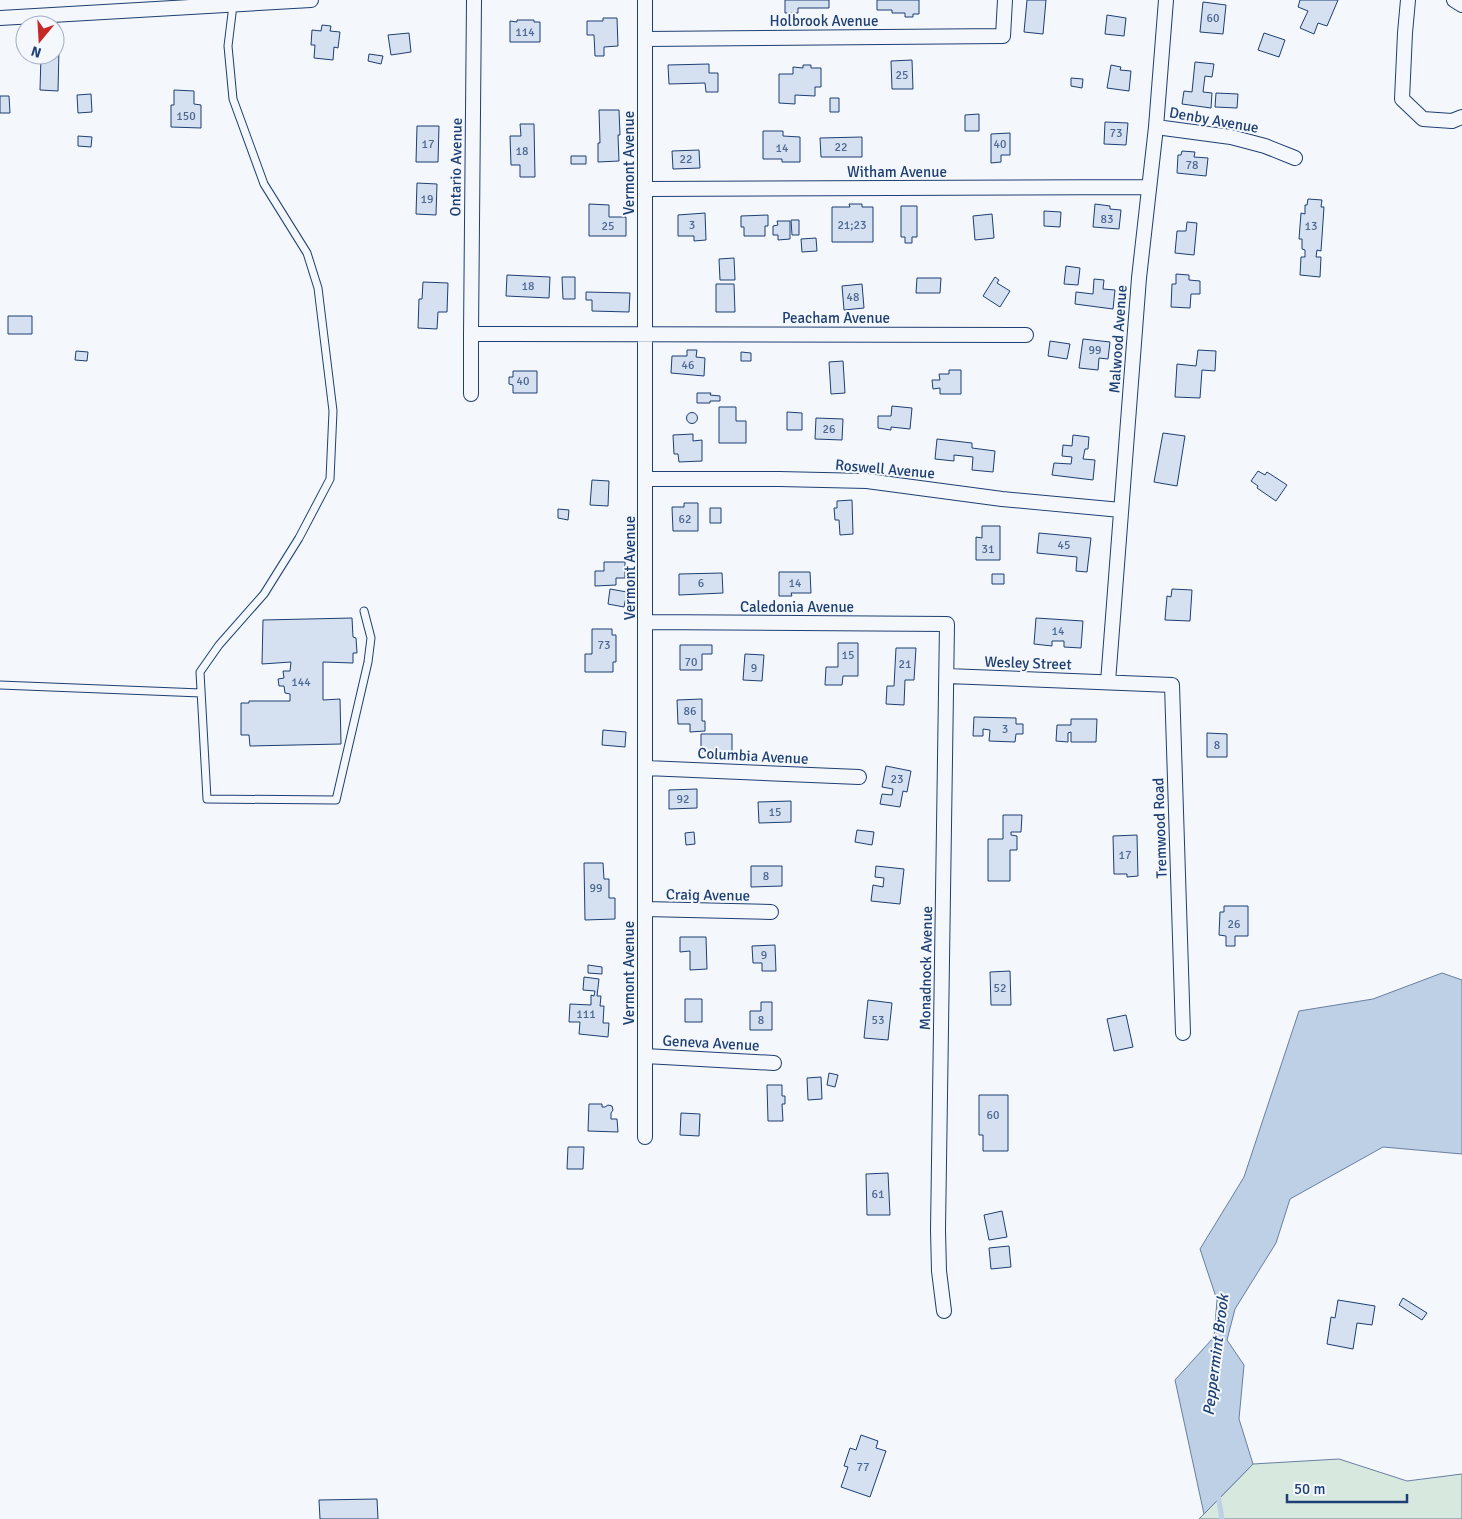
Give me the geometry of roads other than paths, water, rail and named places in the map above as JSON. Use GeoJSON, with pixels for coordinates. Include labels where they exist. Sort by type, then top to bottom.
{"type":"FeatureCollection","features":[{"type":"Feature","properties":{"kind":"street"},"geometry":{"type":"LineString","coordinates":[[0,18],[311,0]]}},
{"type":"Feature","properties":{"kind":"street","name":"Ontario Avenue"},"geometry":{"type":"LineString","coordinates":[[471,394],[474,0]]}},
{"type":"Feature","properties":{"kind":"street","name":"Vermont Avenue"},"geometry":{"type":"LineString","coordinates":[[645,0],[645,1137]]}},
{"type":"Feature","properties":{"kind":"street","name":"Holbrook Avenue"},"geometry":{"type":"LineString","coordinates":[[646,39],[1002,36],[1005,0]]}},
{"type":"Feature","properties":{"kind":"street","name":"Malwood Avenue"},"geometry":{"type":"LineString","coordinates":[[1108,682],[1138,278],[1150,188],[1166,0]]}},
{"type":"Feature","properties":{"kind":"street"},"geometry":{"type":"LineString","coordinates":[[1408,0],[1402,99],[1423,119],[1452,121],[1462,117]]}},
{"type":"Feature","properties":{"kind":"street"},"geometry":{"type":"LineString","coordinates":[[1454,0],[1462,5]]}},
{"type":"Feature","properties":{"kind":"street","name":"Denby Avenue"},"geometry":{"type":"LineString","coordinates":[[1156,127],[1231,137],[1265,146],[1295,158]]}},
{"type":"Feature","properties":{"kind":"street","name":"Witham Avenue"},"geometry":{"type":"LineString","coordinates":[[646,189],[1150,188]]}},
{"type":"Feature","properties":{"kind":"street"},"geometry":{"type":"LineString","coordinates":[[471,334],[646,335]]}},
{"type":"Feature","properties":{"kind":"street","name":"Peacham Avenue"},"geometry":{"type":"LineString","coordinates":[[646,335],[1026,335]]}},
{"type":"Feature","properties":{"kind":"street","name":"Roswell Avenue"},"geometry":{"type":"LineString","coordinates":[[646,479],[867,481],[1002,499],[1121,510]]}},
{"type":"Feature","properties":{"kind":"street","name":"Caledonia Avenue"},"geometry":{"type":"LineString","coordinates":[[646,622],[947,624]]}},
{"type":"Feature","properties":{"kind":"street","name":"Monadnock Avenue"},"geometry":{"type":"LineString","coordinates":[[944,1311],[939,1270],[938,1230],[947,624]]}},
{"type":"Feature","properties":{"kind":"street","name":"Wesley Street"},"geometry":{"type":"LineString","coordinates":[[947,676],[1108,682]]}},
{"type":"Feature","properties":{"kind":"street","name":"Tremwood Road"},"geometry":{"type":"LineString","coordinates":[[1108,682],[1172,685],[1182,1033]]}},
{"type":"Feature","properties":{"kind":"street","name":"Columbia Avenue"},"geometry":{"type":"LineString","coordinates":[[646,768],[859,778]]}},
{"type":"Feature","properties":{"kind":"street","name":"Craig Avenue"},"geometry":{"type":"LineString","coordinates":[[645,909],[771,912]]}},
{"type":"Feature","properties":{"kind":"street","name":"Geneva Avenue"},"geometry":{"type":"LineString","coordinates":[[645,1056],[774,1062]]}},
{"type":"Feature","properties":{"kind":"lane"},"geometry":{"type":"LineString","coordinates":[[233,5],[228,46],[233,99],[264,184],[307,253],[316,279],[333,411],[330,479],[299,538],[264,594],[219,645],[200,672],[206,799],[336,800],[368,662],[371,638],[364,612]]}},
{"type":"Feature","properties":{"kind":"lane"},"geometry":{"type":"LineString","coordinates":[[0,685],[201,693]]}},
{"type":"Feature","properties":{"kind":"water"},"geometry":{"type":"Polygon","coordinates":[[[1442,973],[1462,980],[1462,1154],[1383,1147],[1290,1199],[1276,1243],[1235,1309],[1227,1340],[1244,1365],[1239,1419],[1253,1464],[1204,1514],[1175,1380],[1214,1337],[1217,1300],[1200,1249],[1244,1177],[1299,1011],[1373,999],[1442,973]]]}},
{"type":"Feature","properties":{"kind":"waterway","name":"Peppermint Brook"},"geometry":{"type":"LineString","coordinates":[[1218,1495],[1222,1519]]}}]}
